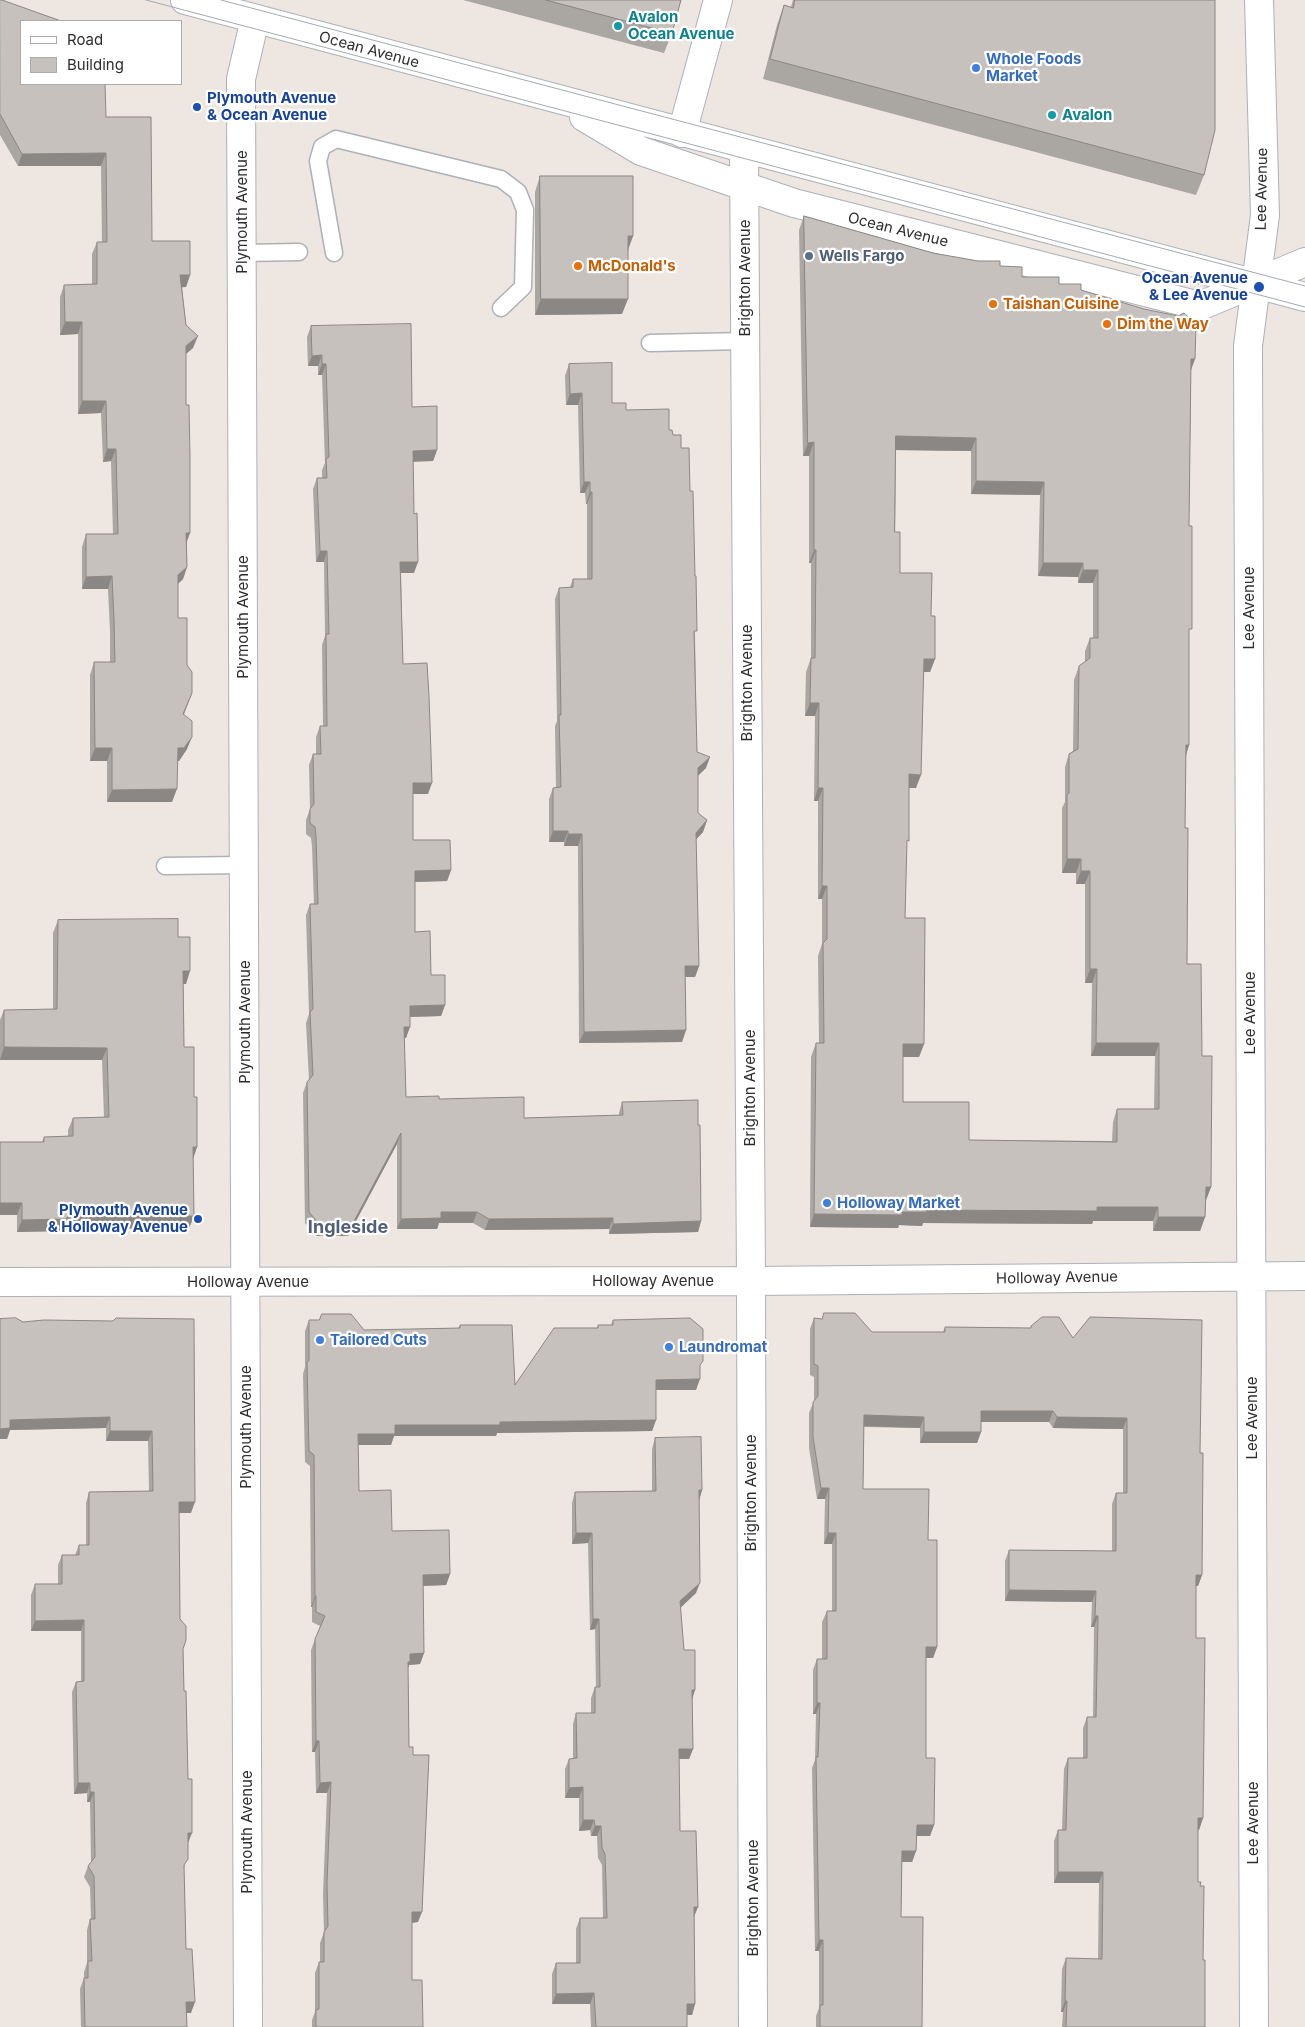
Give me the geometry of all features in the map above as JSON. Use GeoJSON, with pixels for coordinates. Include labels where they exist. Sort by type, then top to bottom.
{"type":"FeatureCollection","features":[{"type":"Feature","properties":{"kind":"street","name":"Ocean Avenue"},"geometry":{"type":"LineString","coordinates":[[185,0],[1305,298]]}},
{"type":"Feature","properties":{"kind":"street"},"geometry":{"type":"LineString","coordinates":[[682,133],[718,0]]}},
{"type":"Feature","properties":{"kind":"street","name":"Lee Avenue"},"geometry":{"type":"LineString","coordinates":[[1254,2027],[1248,346],[1264,215],[1259,0]]}},
{"type":"Feature","properties":{"kind":"street","name":"Plymouth Avenue"},"geometry":{"type":"LineString","coordinates":[[248,2027],[241,79],[256,19]]}},
{"type":"Feature","properties":{"kind":"street","name":"Ocean Avenue"},"geometry":{"type":"LineString","coordinates":[[553,99],[641,151],[794,204],[1200,306],[1305,262]]}},
{"type":"Feature","properties":{"kind":"street","name":"Brighton Avenue"},"geometry":{"type":"LineString","coordinates":[[744,149],[751,1281],[753,2027]]}},
{"type":"Feature","properties":{"kind":"street","name":"Holloway Avenue"},"geometry":{"type":"LineString","coordinates":[[0,1282],[751,1281],[1305,1276]]}},
{"type":"Feature","properties":{"kind":"lane"},"geometry":{"type":"LineString","coordinates":[[334,253],[318,160],[322,147],[336,139],[502,179],[518,192],[525,210],[523,287],[502,308]]}},
{"type":"Feature","properties":{"kind":"lane"},"geometry":{"type":"LineString","coordinates":[[242,253],[299,252]]}},
{"type":"Feature","properties":{"kind":"lane"},"geometry":{"type":"LineString","coordinates":[[650,343],[745,342]]}},
{"type":"Feature","properties":{"kind":"lane"},"geometry":{"type":"LineString","coordinates":[[165,866],[244,865]]}},
{"type":"Feature","properties":{"kind":"building"},"geometry":{"type":"Polygon","coordinates":[[[0,0],[2,0],[58,20],[20,20],[20,85],[105,85],[106,117],[151,117],[152,241],[190,241],[190,275],[180,275],[186,325],[198,336],[186,346],[186,405],[189,405],[190,533],[186,533],[187,567],[178,575],[178,618],[187,618],[187,665],[192,672],[192,693],[183,714],[192,721],[192,737],[184,748],[178,748],[177,789],[112,790],[112,748],[95,748],[94,662],[115,662],[114,619],[112,576],[86,577],[86,534],[118,534],[116,449],[107,449],[106,401],[82,401],[82,322],[65,322],[64,285],[97,284],[97,242],[107,242],[106,153],[22,154],[0,114],[0,0]]]}},
{"type":"Feature","properties":{"kind":"building"},"geometry":{"type":"Polygon","coordinates":[[[546,0],[681,0],[672,33],[546,0]]]}},
{"type":"Feature","properties":{"kind":"building","name":"Avalon"},"geometry":{"type":"Polygon","coordinates":[[[795,0],[1215,0],[1215,130],[1204,175],[770,59],[784,5],[793,8],[795,0]]]}},
{"type":"Feature","properties":{"kind":"building","name":"McDonald's"},"geometry":{"type":"Polygon","coordinates":[[[540,176],[633,176],[633,236],[628,236],[628,299],[541,299],[540,176]]]}},
{"type":"Feature","properties":{"kind":"building"},"geometry":{"type":"Polygon","coordinates":[[[804,216],[933,253],[978,261],[1000,261],[1000,266],[1022,267],[1022,277],[1059,277],[1059,284],[1081,284],[1081,290],[1144,309],[1178,316],[1184,313],[1196,324],[1195,359],[1191,359],[1189,526],[1192,526],[1192,629],[1189,629],[1189,745],[1186,745],[1185,828],[1188,828],[1187,964],[1201,964],[1202,1056],[1212,1056],[1211,1187],[1206,1187],[1205,1217],[1158,1217],[1158,1207],[1097,1207],[1097,1211],[927,1210],[927,1212],[902,1212],[902,1215],[814,1214],[816,1043],[824,1043],[823,943],[827,939],[827,886],[822,886],[823,788],[818,788],[819,703],[810,703],[811,658],[815,658],[816,550],[814,550],[814,442],[808,443],[804,216]],[[896,436],[895,532],[900,532],[900,573],[932,573],[931,616],[935,616],[935,659],[924,659],[921,775],[909,774],[909,841],[907,840],[905,918],[925,918],[924,1044],[903,1044],[903,1102],[969,1102],[969,1140],[1117,1142],[1117,1109],[1159,1109],[1159,1043],[1096,1043],[1097,969],[1090,969],[1090,871],[1081,871],[1081,859],[1067,859],[1069,754],[1078,749],[1079,666],[1090,658],[1090,638],[1098,638],[1098,570],[1083,570],[1083,563],[1043,563],[1044,482],[976,481],[976,438],[896,436]]]}},
{"type":"Feature","properties":{"kind":"building"},"geometry":{"type":"Polygon","coordinates":[[[411,324],[412,407],[437,406],[437,450],[413,451],[414,514],[417,513],[418,562],[400,562],[403,664],[427,663],[429,696],[432,783],[413,783],[413,840],[450,840],[451,870],[415,871],[415,932],[430,931],[431,975],[445,975],[445,1005],[410,1006],[410,1027],[404,1027],[406,1097],[439,1096],[439,1099],[524,1097],[524,1118],[623,1115],[622,1102],[698,1100],[701,1221],[613,1224],[613,1218],[489,1219],[477,1212],[441,1212],[441,1218],[401,1219],[401,1133],[352,1225],[320,1225],[309,1212],[307,1082],[313,1075],[310,1012],[313,1009],[310,904],[318,904],[316,836],[315,827],[310,823],[310,809],[314,804],[313,754],[321,754],[320,726],[327,726],[326,634],[329,634],[327,551],[320,551],[317,478],[327,478],[326,459],[329,457],[326,364],[322,364],[322,355],[312,356],[311,326],[411,324]]]}},
{"type":"Feature","properties":{"kind":"building"},"geometry":{"type":"Polygon","coordinates":[[[612,363],[612,403],[626,403],[626,410],[669,409],[669,430],[672,430],[673,435],[681,435],[681,448],[689,448],[690,491],[693,491],[696,576],[697,631],[694,631],[697,752],[710,757],[698,768],[698,813],[707,820],[696,833],[699,966],[685,966],[686,1030],[584,1032],[582,834],[568,834],[568,831],[553,831],[553,788],[561,787],[559,588],[573,587],[573,579],[592,579],[592,492],[590,492],[590,482],[584,482],[582,393],[570,394],[569,364],[612,363]]]}},
{"type":"Feature","properties":{"kind":"building"},"geometry":{"type":"Polygon","coordinates":[[[178,919],[178,937],[190,937],[190,971],[183,971],[184,1047],[194,1047],[194,1097],[197,1097],[197,1147],[193,1147],[194,1216],[67,1217],[67,1219],[22,1220],[22,1203],[0,1203],[0,1142],[44,1142],[44,1137],[73,1136],[73,1118],[109,1117],[107,1048],[4,1047],[4,1010],[57,1009],[58,920],[178,919]]]}},
{"type":"Feature","properties":{"kind":"building"},"geometry":{"type":"Polygon","coordinates":[[[824,1313],[855,1313],[872,1332],[945,1332],[945,1327],[1031,1328],[1042,1317],[1059,1317],[1073,1338],[1090,1317],[1202,1320],[1200,1453],[1203,1453],[1202,1575],[1196,1575],[1196,1638],[1205,1638],[1203,1818],[1198,1818],[1198,1882],[1201,1882],[1200,1886],[1204,1886],[1203,1960],[1205,1960],[1205,2027],[1066,2027],[1066,1958],[1102,1959],[1103,1872],[1058,1872],[1058,1830],[1066,1830],[1068,1758],[1087,1758],[1087,1717],[1096,1717],[1098,1616],[1095,1616],[1096,1591],[1009,1590],[1009,1550],[1116,1551],[1116,1493],[1127,1493],[1127,1418],[1057,1417],[1053,1411],[981,1411],[981,1432],[924,1432],[924,1417],[864,1415],[863,1489],[929,1489],[928,1540],[937,1540],[937,1647],[926,1647],[926,1758],[935,1758],[934,1825],[917,1825],[916,1851],[902,1851],[901,1917],[923,1917],[922,2027],[820,2027],[820,2005],[823,2005],[823,1940],[819,1940],[816,1757],[818,1757],[820,1703],[817,1703],[817,1659],[827,1659],[827,1611],[836,1611],[836,1533],[828,1533],[829,1488],[821,1488],[813,1437],[813,1402],[818,1396],[818,1366],[814,1364],[814,1318],[822,1319],[824,1313]]]}},
{"type":"Feature","properties":{"kind":"building"},"geometry":{"type":"Polygon","coordinates":[[[322,1314],[351,1314],[364,1330],[460,1328],[460,1325],[512,1325],[515,1385],[554,1328],[598,1328],[598,1325],[613,1325],[613,1320],[690,1318],[703,1329],[703,1361],[700,1365],[700,1379],[656,1380],[656,1420],[500,1422],[500,1425],[395,1425],[395,1434],[358,1434],[359,1491],[391,1490],[392,1531],[449,1530],[450,1574],[423,1575],[424,1653],[410,1654],[410,1662],[408,1662],[409,1747],[413,1747],[413,1755],[429,1755],[422,1912],[412,1912],[412,1980],[422,1980],[423,2027],[316,2027],[316,2010],[319,2009],[319,1962],[324,1962],[324,1932],[328,1926],[327,1883],[331,1782],[320,1783],[319,1741],[316,1741],[315,1639],[325,1616],[316,1612],[314,1455],[309,1451],[307,1363],[309,1360],[309,1320],[319,1320],[322,1314]]]}},
{"type":"Feature","properties":{"kind":"building"},"geometry":{"type":"Polygon","coordinates":[[[16,1318],[23,1322],[44,1320],[113,1321],[116,1318],[194,1319],[195,1502],[179,1502],[180,1619],[186,1626],[186,1640],[183,1649],[184,1691],[186,1691],[188,1779],[192,1779],[192,1833],[188,1833],[188,1859],[184,1865],[186,1949],[192,1949],[195,2002],[186,2002],[187,2027],[85,2027],[84,1978],[88,1978],[88,1961],[92,1961],[90,1919],[95,1919],[94,1876],[88,1866],[95,1857],[94,1792],[90,1792],[90,1783],[78,1783],[76,1682],[84,1681],[84,1620],[35,1621],[35,1584],[62,1584],[62,1555],[79,1555],[79,1545],[89,1545],[89,1492],[153,1491],[152,1431],[110,1431],[110,1417],[10,1420],[10,1428],[0,1429],[0,1319],[16,1318]]]}},
{"type":"Feature","properties":{"kind":"building"},"geometry":{"type":"Polygon","coordinates":[[[701,1437],[702,1490],[699,1490],[700,1583],[680,1601],[684,1650],[695,1650],[695,1690],[692,1690],[693,1749],[679,1749],[680,1831],[696,1831],[698,1907],[694,1907],[695,2004],[687,2004],[687,2027],[596,2027],[594,1993],[556,1994],[556,1963],[580,1963],[580,1918],[607,1918],[605,1854],[602,1848],[601,1826],[595,1826],[594,1820],[583,1820],[583,1787],[569,1788],[569,1759],[577,1758],[576,1713],[595,1713],[595,1687],[600,1687],[599,1619],[593,1619],[592,1533],[576,1533],[575,1492],[656,1491],[655,1438],[701,1437]]]}},
{"type":"Feature","properties":{"kind":"tram line"},"geometry":{"type":"LineString","coordinates":[[146,0],[1305,307]]}},
{"type":"Feature","properties":{"kind":"tram line"},"geometry":{"type":"LineString","coordinates":[[221,0],[1305,286]]}},
{"type":"Feature","properties":{"kind":"place","name":"Avalon Ocean Avenue"},"geometry":{"type":"Point","coordinates":[618,26]}},
{"type":"Feature","properties":{"kind":"place","name":"Whole Foods Market"},"geometry":{"type":"Point","coordinates":[976,68]}},
{"type":"Feature","properties":{"kind":"place","name":"Plymouth Avenue & Ocean Avenue"},"geometry":{"type":"Point","coordinates":[197,107]}},
{"type":"Feature","properties":{"kind":"place","name":"Avalon"},"geometry":{"type":"Point","coordinates":[1052,115]}},
{"type":"Feature","properties":{"kind":"place","name":"Wells Fargo"},"geometry":{"type":"Point","coordinates":[809,256]}},
{"type":"Feature","properties":{"kind":"place","name":"McDonald's"},"geometry":{"type":"Point","coordinates":[578,266]}},
{"type":"Feature","properties":{"kind":"place","name":"Ocean Avenue & Lee Avenue"},"geometry":{"type":"Point","coordinates":[1259,287]}},
{"type":"Feature","properties":{"kind":"place","name":"Taishan Cuisine"},"geometry":{"type":"Point","coordinates":[993,304]}},
{"type":"Feature","properties":{"kind":"place","name":"Dim the Way"},"geometry":{"type":"Point","coordinates":[1107,324]}},
{"type":"Feature","properties":{"kind":"place","name":"Holloway Market"},"geometry":{"type":"Point","coordinates":[827,1203]}},
{"type":"Feature","properties":{"kind":"place","name":"Plymouth Avenue & Holloway Avenue"},"geometry":{"type":"Point","coordinates":[198,1219]}},
{"type":"Feature","properties":{"kind":"place","name":"Tailored Cuts"},"geometry":{"type":"Point","coordinates":[320,1340]}},
{"type":"Feature","properties":{"kind":"place","name":"Laundromat"},"geometry":{"type":"Point","coordinates":[669,1347]}},
{"type":"Feature","properties":{"kind":"district","name":"Ingleside"},"geometry":{"type":"Point","coordinates":[348,1228]}}]}
